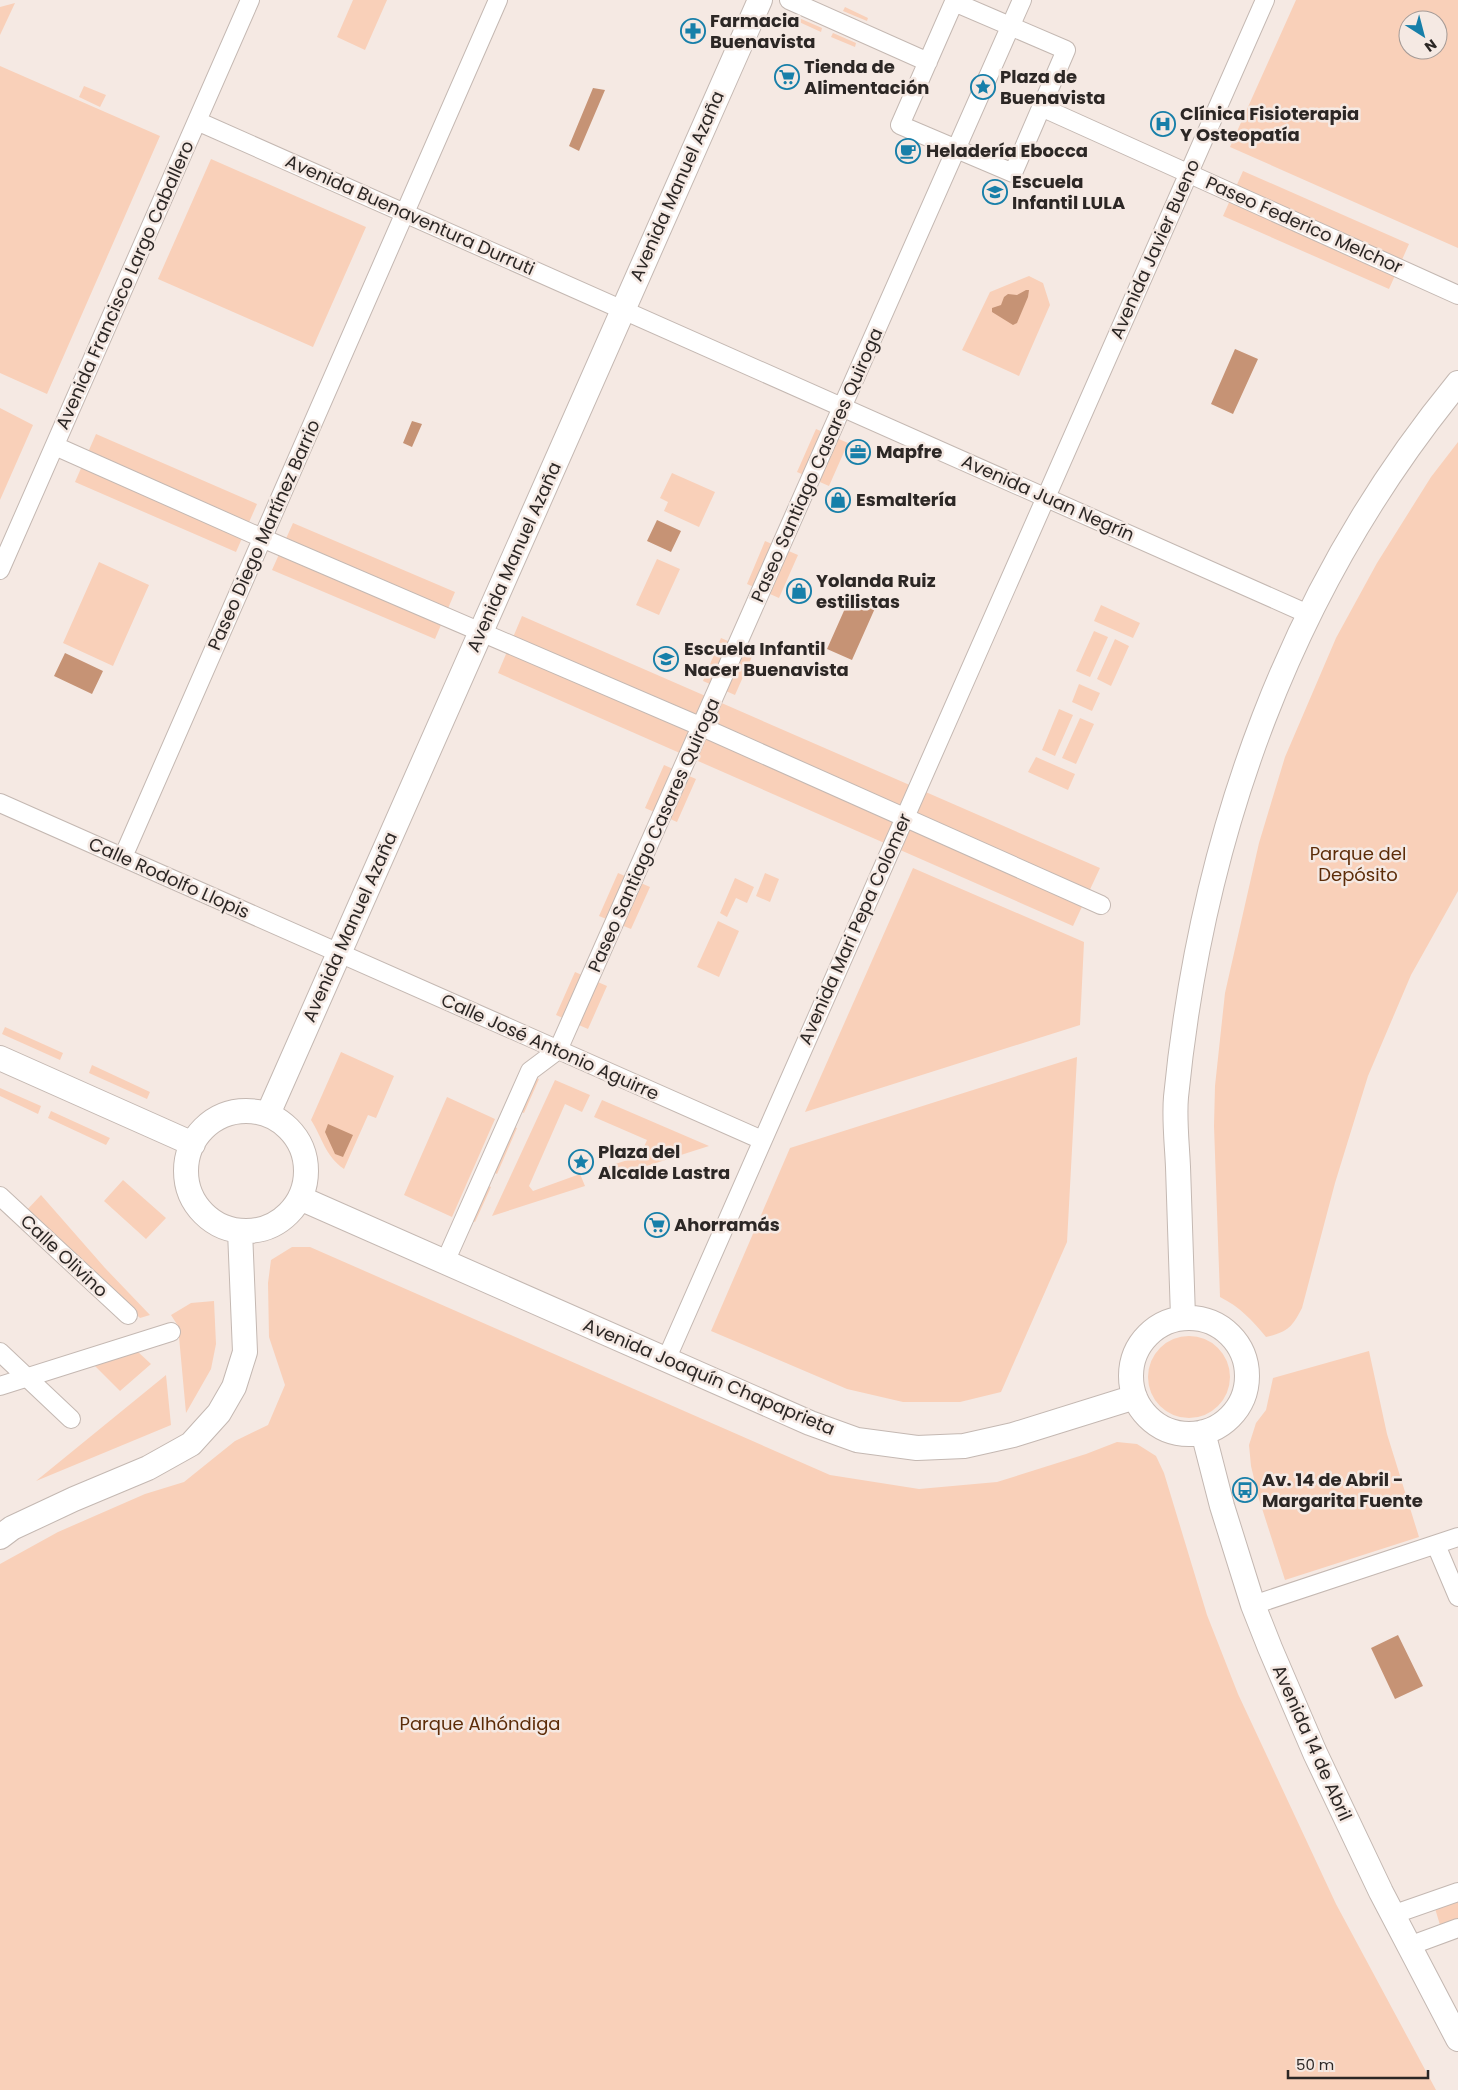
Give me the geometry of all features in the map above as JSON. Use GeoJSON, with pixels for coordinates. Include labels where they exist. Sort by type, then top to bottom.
{"type":"FeatureCollection","features":[{"type":"Feature","properties":{"kind":"street","name":"Avenida Francisco Largo Caballero"},"geometry":{"type":"LineString","coordinates":[[0,570],[250,0]]}},
{"type":"Feature","properties":{"kind":"street","name":"Paseo Diego Martínez Barrio"},"geometry":{"type":"LineString","coordinates":[[122,856],[498,0]]}},
{"type":"Feature","properties":{"kind":"street","name":"Avenida Manuel Azaña"},"geometry":{"type":"LineString","coordinates":[[268,1114],[760,0]]}},
{"type":"Feature","properties":{"kind":"street"},"geometry":{"type":"LineString","coordinates":[[788,0],[928,62]]}},
{"type":"Feature","properties":{"kind":"street","name":"Paseo Santiago Casares Quiroga"},"geometry":{"type":"LineString","coordinates":[[446,1262],[530,1071],[558,1050],[1022,0]]}},
{"type":"Feature","properties":{"kind":"street","name":"Avenida Javier Bueno"},"geometry":{"type":"LineString","coordinates":[[1046,497],[1265,0]]}},
{"type":"Feature","properties":{"kind":"street"},"geometry":{"type":"LineString","coordinates":[[954,2],[1066,50],[1013,173],[900,125],[928,62],[954,2]]}},
{"type":"Feature","properties":{"kind":"street","name":"Paseo Federico Melchor"},"geometry":{"type":"LineString","coordinates":[[1041,107],[1458,295]]}},
{"type":"Feature","properties":{"kind":"street","name":"Avenida Buenaventura Durruti"},"geometry":{"type":"LineString","coordinates":[[197,121],[623,310]]}},
{"type":"Feature","properties":{"kind":"street","name":"Avenida Juan Negrín"},"geometry":{"type":"LineString","coordinates":[[623,310],[1308,614]]}},
{"type":"Feature","properties":{"kind":"street"},"geometry":{"type":"LineString","coordinates":[[1183,1318],[1176,1099],[1202,930],[1229,819],[1259,726],[1308,614],[1348,539],[1382,485],[1422,427],[1458,383]]}},
{"type":"Feature","properties":{"kind":"street"},"geometry":{"type":"LineString","coordinates":[[55,446],[262,538],[702,727],[1101,905]]}},
{"type":"Feature","properties":{"kind":"street","name":"Avenida Mari Pepa Colomer"},"geometry":{"type":"LineString","coordinates":[[666,1360],[1046,497]]}},
{"type":"Feature","properties":{"kind":"street","name":"Calle Rodolfo Llopis"},"geometry":{"type":"LineString","coordinates":[[0,803],[339,954]]}},
{"type":"Feature","properties":{"kind":"street","name":"Calle José Antonio Aguirre"},"geometry":{"type":"LineString","coordinates":[[339,954],[762,1140]]}},
{"type":"Feature","properties":{"kind":"street"},"geometry":{"type":"LineString","coordinates":[[0,1058],[193,1144]]}},
{"type":"Feature","properties":{"kind":"street"},"geometry":{"type":"LineString","coordinates":[[249,1111],[268,1114],[283,1124],[296,1138],[304,1156],[306,1176],[300,1198],[291,1211],[276,1223],[259,1230],[240,1231],[222,1226],[205,1216],[193,1200],[187,1182],[187,1162],[193,1144],[203,1130],[216,1119],[232,1113],[249,1111]]}},
{"type":"Feature","properties":{"kind":"street","name":"Calle Olivino"},"geometry":{"type":"LineString","coordinates":[[0,1196],[128,1315]]}},
{"type":"Feature","properties":{"kind":"street","name":"Avenida Joaquín Chapaprieta"},"geometry":{"type":"LineString","coordinates":[[300,1198],[810,1423],[857,1440],[917,1448],[964,1446],[1003,1437],[1134,1397]]}},
{"type":"Feature","properties":{"kind":"street"},"geometry":{"type":"LineString","coordinates":[[0,1537],[12,1528],[148,1468],[191,1444],[219,1412],[234,1387],[245,1352],[240,1231]]}},
{"type":"Feature","properties":{"kind":"street"},"geometry":{"type":"LineString","coordinates":[[1183,1318],[1202,1319],[1220,1326],[1234,1339],[1244,1356],[1247,1373],[1244,1394],[1235,1411],[1221,1424],[1203,1432],[1186,1434],[1170,1431],[1162,1427],[1143,1412],[1134,1397],[1131,1380],[1132,1362],[1139,1345],[1151,1332],[1166,1322],[1183,1318]]}},
{"type":"Feature","properties":{"kind":"street"},"geometry":{"type":"LineString","coordinates":[[0,1386],[171,1332]]}},
{"type":"Feature","properties":{"kind":"street"},"geometry":{"type":"LineString","coordinates":[[0,1352],[71,1419]]}},
{"type":"Feature","properties":{"kind":"street","name":"Avenida 14 de Abril"},"geometry":{"type":"LineString","coordinates":[[1203,1432],[1222,1506],[1253,1604],[1315,1753],[1392,1915],[1458,2038]]}},
{"type":"Feature","properties":{"kind":"street"},"geometry":{"type":"LineString","coordinates":[[1253,1604],[1458,1537]]}},
{"type":"Feature","properties":{"kind":"street"},"geometry":{"type":"LineString","coordinates":[[1436,1545],[1458,1597]]}},
{"type":"Feature","properties":{"kind":"street"},"geometry":{"type":"LineString","coordinates":[[1392,1915],[1458,1892]]}},
{"type":"Feature","properties":{"kind":"street"},"geometry":{"type":"LineString","coordinates":[[1409,1946],[1458,1928]]}},
{"type":"Feature","properties":{"kind":"green space"},"geometry":{"type":"Polygon","coordinates":[[[353,0],[387,0],[365,50],[337,37],[353,0]]]}},
{"type":"Feature","properties":{"kind":"green space"},"geometry":{"type":"Polygon","coordinates":[[[1296,0],[1458,0],[1458,248],[1230,147],[1296,0]]]}},
{"type":"Feature","properties":{"kind":"green space"},"geometry":{"type":"Polygon","coordinates":[[[15,3],[0,35],[0,7],[15,3]]]}},
{"type":"Feature","properties":{"kind":"green space"},"geometry":{"type":"Polygon","coordinates":[[[845,7],[868,18],[867,21],[843,11],[845,7]]]}},
{"type":"Feature","properties":{"kind":"green space"},"geometry":{"type":"Polygon","coordinates":[[[799,18],[822,28],[821,32],[797,21],[799,18]]]}},
{"type":"Feature","properties":{"kind":"green space"},"geometry":{"type":"Polygon","coordinates":[[[833,33],[856,43],[855,47],[831,37],[833,33]]]}},
{"type":"Feature","properties":{"kind":"green space"},"geometry":{"type":"Polygon","coordinates":[[[0,66],[160,136],[47,394],[0,373],[0,66]]]}},
{"type":"Feature","properties":{"kind":"green space"},"geometry":{"type":"Polygon","coordinates":[[[84,86],[106,95],[100,107],[79,97],[84,86]]]}},
{"type":"Feature","properties":{"kind":"green space"},"geometry":{"type":"Polygon","coordinates":[[[211,159],[366,227],[313,347],[158,279],[211,159]]]}},
{"type":"Feature","properties":{"kind":"green space"},"geometry":{"type":"Polygon","coordinates":[[[1243,171],[1409,244],[1389,289],[1223,216],[1243,171]]]}},
{"type":"Feature","properties":{"kind":"green space"},"geometry":{"type":"Polygon","coordinates":[[[1029,276],[1043,283],[1050,305],[1019,376],[962,350],[990,292],[1029,276]]]}},
{"type":"Feature","properties":{"kind":"green space"},"geometry":{"type":"Polygon","coordinates":[[[0,408],[33,425],[0,500],[0,408]]]}},
{"type":"Feature","properties":{"kind":"green space"},"geometry":{"type":"Polygon","coordinates":[[[816,429],[848,443],[829,486],[797,472],[816,429]]]}},
{"type":"Feature","properties":{"kind":"green space"},"geometry":{"type":"Polygon","coordinates":[[[96,434],[257,504],[236,552],[75,482],[96,434]]]}},
{"type":"Feature","properties":{"kind":"green space","name":"Parque del Depósito"},"geometry":{"type":"Polygon","coordinates":[[[1458,442],[1458,891],[1411,975],[1368,1076],[1335,1183],[1302,1308],[1292,1325],[1284,1331],[1266,1337],[1245,1314],[1220,1297],[1214,1126],[1215,1086],[1225,993],[1259,843],[1285,757],[1336,638],[1377,563],[1431,477],[1458,442]]]}},
{"type":"Feature","properties":{"kind":"green space"},"geometry":{"type":"Polygon","coordinates":[[[672,473],[715,492],[699,527],[664,511],[668,502],[660,498],[672,473]]]}},
{"type":"Feature","properties":{"kind":"green space"},"geometry":{"type":"Polygon","coordinates":[[[293,523],[455,592],[435,639],[272,570],[293,523]]]}},
{"type":"Feature","properties":{"kind":"green space"},"geometry":{"type":"Polygon","coordinates":[[[765,541],[798,555],[779,598],[747,584],[765,541]]]}},
{"type":"Feature","properties":{"kind":"green space"},"geometry":{"type":"Polygon","coordinates":[[[657,559],[680,569],[659,615],[636,605],[657,559]]]}},
{"type":"Feature","properties":{"kind":"green space"},"geometry":{"type":"Polygon","coordinates":[[[99,562],[149,585],[113,666],[63,643],[99,562]]]}},
{"type":"Feature","properties":{"kind":"green space"},"geometry":{"type":"Polygon","coordinates":[[[1101,605],[1140,623],[1133,638],[1094,621],[1101,605]]]}},
{"type":"Feature","properties":{"kind":"green space"},"geometry":{"type":"Polygon","coordinates":[[[522,616],[1100,868],[1073,926],[498,673],[522,616]]]}},
{"type":"Feature","properties":{"kind":"green space"},"geometry":{"type":"Polygon","coordinates":[[[1094,631],[1108,637],[1090,677],[1076,671],[1094,631]]]}},
{"type":"Feature","properties":{"kind":"green space"},"geometry":{"type":"Polygon","coordinates":[[[721,638],[754,652],[735,695],[703,681],[721,638]]]}},
{"type":"Feature","properties":{"kind":"green space"},"geometry":{"type":"Polygon","coordinates":[[[1115,639],[1129,646],[1111,686],[1097,679],[1115,639]]]}},
{"type":"Feature","properties":{"kind":"green space"},"geometry":{"type":"Polygon","coordinates":[[[1079,684],[1100,693],[1092,711],[1072,702],[1079,684]]]}},
{"type":"Feature","properties":{"kind":"green space"},"geometry":{"type":"Polygon","coordinates":[[[1059,709],[1073,715],[1055,756],[1042,750],[1059,709]]]}},
{"type":"Feature","properties":{"kind":"green space"},"geometry":{"type":"Polygon","coordinates":[[[1080,718],[1094,724],[1076,764],[1062,758],[1080,718]]]}},
{"type":"Feature","properties":{"kind":"green space"},"geometry":{"type":"Polygon","coordinates":[[[1036,757],[1075,774],[1068,790],[1028,772],[1036,757]]]}},
{"type":"Feature","properties":{"kind":"green space"},"geometry":{"type":"Polygon","coordinates":[[[664,765],[696,779],[677,822],[645,808],[664,765]]]}},
{"type":"Feature","properties":{"kind":"green space"},"geometry":{"type":"Polygon","coordinates":[[[913,868],[1084,942],[1080,1025],[805,1112],[913,868]]]}},
{"type":"Feature","properties":{"kind":"green space"},"geometry":{"type":"Polygon","coordinates":[[[618,873],[650,887],[631,929],[599,916],[618,873]]]}},
{"type":"Feature","properties":{"kind":"green space"},"geometry":{"type":"Polygon","coordinates":[[[765,873],[779,879],[770,902],[756,896],[765,873]]]}},
{"type":"Feature","properties":{"kind":"green space"},"geometry":{"type":"Polygon","coordinates":[[[735,878],[754,887],[747,903],[736,898],[727,917],[720,913],[735,878]]]}},
{"type":"Feature","properties":{"kind":"green space"},"geometry":{"type":"Polygon","coordinates":[[[718,921],[739,931],[719,977],[697,967],[718,921]]]}},
{"type":"Feature","properties":{"kind":"green space"},"geometry":{"type":"Polygon","coordinates":[[[575,972],[607,986],[588,1029],[556,1015],[575,972]]]}},
{"type":"Feature","properties":{"kind":"green space"},"geometry":{"type":"Polygon","coordinates":[[[5,1027],[63,1053],[60,1060],[2,1034],[5,1027]]]}},
{"type":"Feature","properties":{"kind":"green space"},"geometry":{"type":"Polygon","coordinates":[[[341,1052],[394,1076],[376,1118],[368,1115],[344,1169],[332,1158],[311,1120],[341,1052]]]}},
{"type":"Feature","properties":{"kind":"green space"},"geometry":{"type":"Polygon","coordinates":[[[1077,1057],[1067,1242],[1001,1392],[960,1402],[903,1402],[847,1389],[711,1331],[790,1148],[1077,1057]]]}},
{"type":"Feature","properties":{"kind":"green space"},"geometry":{"type":"Polygon","coordinates":[[[92,1065],[150,1092],[147,1099],[89,1073],[92,1065]]]}},
{"type":"Feature","properties":{"kind":"green space"},"geometry":{"type":"Polygon","coordinates":[[[529,1074],[539,1079],[524,1113],[513,1109],[529,1074]]]}},
{"type":"Feature","properties":{"kind":"green space"},"geometry":{"type":"Polygon","coordinates":[[[555,1080],[590,1095],[582,1112],[565,1104],[529,1186],[533,1191],[580,1174],[585,1186],[492,1216],[555,1080]]]}},
{"type":"Feature","properties":{"kind":"green space"},"geometry":{"type":"Polygon","coordinates":[[[0,1088],[41,1106],[38,1114],[0,1096],[0,1088]]]}},
{"type":"Feature","properties":{"kind":"green space"},"geometry":{"type":"Polygon","coordinates":[[[447,1097],[495,1119],[452,1217],[404,1195],[447,1097]]]}},
{"type":"Feature","properties":{"kind":"green space"},"geometry":{"type":"Polygon","coordinates":[[[602,1100],[709,1146],[609,1178],[606,1167],[640,1156],[647,1140],[594,1117],[602,1100]]]}},
{"type":"Feature","properties":{"kind":"green space"},"geometry":{"type":"Polygon","coordinates":[[[51,1111],[110,1138],[106,1145],[48,1118],[51,1111]]]}},
{"type":"Feature","properties":{"kind":"green space"},"geometry":{"type":"Polygon","coordinates":[[[507,1123],[517,1128],[497,1174],[487,1169],[507,1123]]]}},
{"type":"Feature","properties":{"kind":"green space"},"geometry":{"type":"Polygon","coordinates":[[[123,1180],[166,1218],[146,1239],[104,1201],[123,1180]]]}},
{"type":"Feature","properties":{"kind":"green space"},"geometry":{"type":"Polygon","coordinates":[[[481,1183],[491,1187],[475,1222],[465,1218],[481,1183]]]}},
{"type":"Feature","properties":{"kind":"green space"},"geometry":{"type":"Polygon","coordinates":[[[41,1195],[105,1268],[150,1315],[140,1318],[25,1212],[41,1195]]]}},
{"type":"Feature","properties":{"kind":"green space","name":"Parque Alhóndiga"},"geometry":{"type":"Polygon","coordinates":[[[292,1247],[310,1247],[830,1475],[919,1489],[997,1482],[1086,1454],[1117,1442],[1137,1444],[1156,1456],[1164,1473],[1207,1615],[1238,1694],[1336,1904],[1436,2090],[0,2090],[0,1564],[58,1532],[145,1494],[184,1482],[235,1441],[268,1425],[285,1385],[269,1337],[268,1283],[271,1260],[292,1247]]]}},
{"type":"Feature","properties":{"kind":"green space"},"geometry":{"type":"Polygon","coordinates":[[[214,1301],[216,1344],[211,1369],[186,1413],[178,1326],[171,1315],[191,1303],[214,1301]]]}},
{"type":"Feature","properties":{"kind":"green space"},"geometry":{"type":"Polygon","coordinates":[[[1189,1336],[1205,1339],[1218,1348],[1227,1361],[1230,1377],[1227,1393],[1218,1406],[1205,1415],[1189,1418],[1173,1415],[1160,1406],[1151,1393],[1148,1377],[1151,1361],[1160,1348],[1173,1339],[1189,1336]]]}},
{"type":"Feature","properties":{"kind":"green space"},"geometry":{"type":"Polygon","coordinates":[[[137,1351],[151,1364],[120,1391],[94,1365],[137,1351]]]}},
{"type":"Feature","properties":{"kind":"green space"},"geometry":{"type":"Polygon","coordinates":[[[1369,1351],[1387,1434],[1419,1537],[1285,1580],[1259,1499],[1251,1466],[1249,1445],[1256,1423],[1266,1410],[1273,1378],[1369,1351]]]}},
{"type":"Feature","properties":{"kind":"green space"},"geometry":{"type":"Polygon","coordinates":[[[166,1375],[171,1425],[36,1481],[166,1375]]]}},
{"type":"Feature","properties":{"kind":"green space"},"geometry":{"type":"Polygon","coordinates":[[[1458,1897],[1458,1919],[1440,1925],[1434,1905],[1458,1897]]]}},
{"type":"Feature","properties":{"kind":"shaded area"},"geometry":{"type":"Polygon","coordinates":[[[593,88],[605,90],[579,151],[569,146],[593,88]]]}},
{"type":"Feature","properties":{"kind":"shaded area"},"geometry":{"type":"Polygon","coordinates":[[[1029,290],[1028,297],[1017,323],[1013,325],[992,312],[992,308],[1001,305],[1004,297],[1008,294],[1017,295],[1029,290]]]}},
{"type":"Feature","properties":{"kind":"shaded area"},"geometry":{"type":"Polygon","coordinates":[[[1235,349],[1258,359],[1233,414],[1211,404],[1235,349]]]}},
{"type":"Feature","properties":{"kind":"shaded area"},"geometry":{"type":"Polygon","coordinates":[[[412,421],[422,424],[412,447],[403,443],[412,421]]]}},
{"type":"Feature","properties":{"kind":"shaded area"},"geometry":{"type":"Polygon","coordinates":[[[657,520],[681,531],[671,552],[647,541],[657,520]]]}},
{"type":"Feature","properties":{"kind":"shaded area"},"geometry":{"type":"Polygon","coordinates":[[[851,595],[876,606],[852,660],[827,649],[851,595]]]}},
{"type":"Feature","properties":{"kind":"shaded area"},"geometry":{"type":"Polygon","coordinates":[[[65,653],[103,671],[92,694],[54,676],[65,653]]]}},
{"type":"Feature","properties":{"kind":"shaded area"},"geometry":{"type":"Polygon","coordinates":[[[328,1124],[353,1135],[343,1157],[335,1154],[325,1132],[328,1124]]]}},
{"type":"Feature","properties":{"kind":"shaded area"},"geometry":{"type":"Polygon","coordinates":[[[1398,1635],[1423,1686],[1395,1699],[1371,1648],[1398,1635]]]}},
{"type":"Feature","properties":{"kind":"place","name":"Farmacia Buenavista"},"geometry":{"type":"Point","coordinates":[693,31]}},
{"type":"Feature","properties":{"kind":"place","name":"Tienda de Alimentación"},"geometry":{"type":"Point","coordinates":[787,77]}},
{"type":"Feature","properties":{"kind":"place","name":"Plaza de Buenavista"},"geometry":{"type":"Point","coordinates":[983,87]}},
{"type":"Feature","properties":{"kind":"place","name":"Clínica Fisioterapia Y Osteopatía"},"geometry":{"type":"Point","coordinates":[1163,124]}},
{"type":"Feature","properties":{"kind":"place","name":"Heladería Ebocca"},"geometry":{"type":"Point","coordinates":[908,151]}},
{"type":"Feature","properties":{"kind":"place","name":"Escuela Infantil LULA"},"geometry":{"type":"Point","coordinates":[995,192]}},
{"type":"Feature","properties":{"kind":"place","name":"Mapfre"},"geometry":{"type":"Point","coordinates":[858,452]}},
{"type":"Feature","properties":{"kind":"place","name":"Esmaltería"},"geometry":{"type":"Point","coordinates":[838,500]}},
{"type":"Feature","properties":{"kind":"place","name":"Yolanda Ruiz estilistas"},"geometry":{"type":"Point","coordinates":[799,591]}},
{"type":"Feature","properties":{"kind":"place","name":"Escuela Infantil Nacer Buenavista"},"geometry":{"type":"Point","coordinates":[666,659]}},
{"type":"Feature","properties":{"kind":"place","name":"Plaza del Alcalde Lastra"},"geometry":{"type":"Point","coordinates":[581,1162]}},
{"type":"Feature","properties":{"kind":"place","name":"Ahorramás"},"geometry":{"type":"Point","coordinates":[657,1225]}},
{"type":"Feature","properties":{"kind":"place","name":"Av. 14 de Abril - Margarita Fuente"},"geometry":{"type":"Point","coordinates":[1245,1490]}}]}
